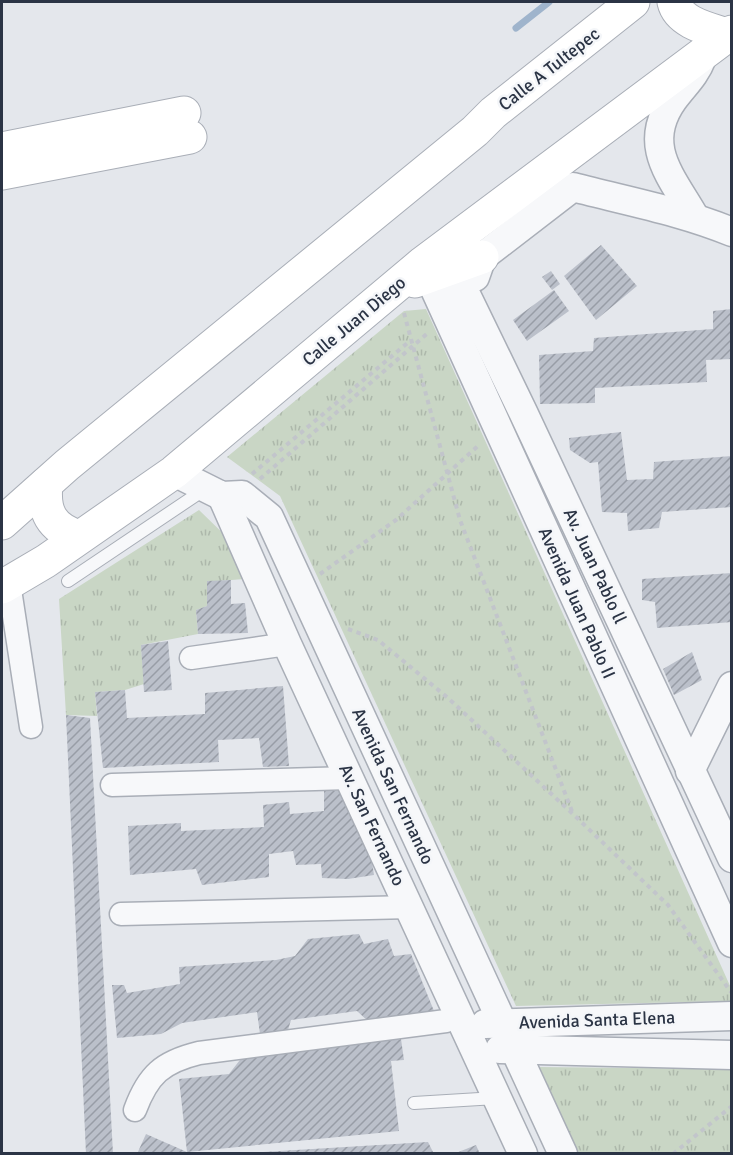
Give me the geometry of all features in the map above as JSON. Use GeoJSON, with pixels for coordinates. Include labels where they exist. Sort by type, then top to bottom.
{"type":"FeatureCollection","features":[{"type":"Feature","properties":{"kind":"main road","name":"Calle A Tultepec"},"geometry":{"type":"LineString","coordinates":[[46,484],[475,131],[493,113],[633,2]]}},
{"type":"Feature","properties":{"kind":"main road"},"geometry":{"type":"LineString","coordinates":[[450,275],[721,40],[695,25],[676,8],[674,2]]}},
{"type":"Feature","properties":{"kind":"main road"},"geometry":{"type":"LineString","coordinates":[[2,149],[187,125],[2,173]]}},
{"type":"Feature","properties":{"kind":"main road","name":"Calle Juan Diego"},"geometry":{"type":"LineString","coordinates":[[5,585],[57,571],[79,537],[174,472],[397,301],[450,275]]}},
{"type":"Feature","properties":{"kind":"main road"},"geometry":{"type":"LineString","coordinates":[[5,520],[46,484]]}},
{"type":"Feature","properties":{"kind":"main road"},"geometry":{"type":"LineString","coordinates":[[46,484],[44,502],[52,520],[64,532],[79,537]]}},
{"type":"Feature","properties":{"kind":"main road"},"geometry":{"type":"LineString","coordinates":[[5,520],[25,519],[38,530],[57,571]]}},
{"type":"Feature","properties":{"kind":"street"},"geometry":{"type":"LineString","coordinates":[[694,216],[660,157],[657,138],[660,120],[674,98],[696,74],[721,40]]}},
{"type":"Feature","properties":{"kind":"street"},"geometry":{"type":"LineString","coordinates":[[450,275],[573,187],[657,210],[694,216],[732,232]]}},
{"type":"Feature","properties":{"kind":"street","name":"Av. Juan Pablo ll"},"geometry":{"type":"LineString","coordinates":[[450,275],[732,858]]}},
{"type":"Feature","properties":{"kind":"street","name":"Avenida Juan Pablo II"},"geometry":{"type":"LineString","coordinates":[[450,275],[732,943]]}},
{"type":"Feature","properties":{"kind":"street","name":"Avenida San Fernando"},"geometry":{"type":"LineString","coordinates":[[174,472],[230,489],[269,518],[563,1154]]}},
{"type":"Feature","properties":{"kind":"street","name":"Av. San Fernando"},"geometry":{"type":"LineString","coordinates":[[230,489],[287,644],[411,907],[461,1031],[497,1098],[523,1154]]}},
{"type":"Feature","properties":{"kind":"street"},"geometry":{"type":"LineString","coordinates":[[5,585],[31,726]]}},
{"type":"Feature","properties":{"kind":"street"},"geometry":{"type":"LineString","coordinates":[[191,658],[287,644]]}},
{"type":"Feature","properties":{"kind":"street"},"geometry":{"type":"LineString","coordinates":[[690,771],[732,687]]}},
{"type":"Feature","properties":{"kind":"street"},"geometry":{"type":"LineString","coordinates":[[112,785],[350,778]]}},
{"type":"Feature","properties":{"kind":"street"},"geometry":{"type":"LineString","coordinates":[[121,914],[411,907]]}},
{"type":"Feature","properties":{"kind":"street","name":"Avenida Santa Elena"},"geometry":{"type":"LineString","coordinates":[[461,1031],[502,1023],[732,1016]]}},
{"type":"Feature","properties":{"kind":"street"},"geometry":{"type":"LineString","coordinates":[[135,1110],[144,1087],[158,1071],[177,1059],[200,1053],[461,1031]]}},
{"type":"Feature","properties":{"kind":"street","name":"Avenida Santa Elena"},"geometry":{"type":"LineString","coordinates":[[461,1031],[515,1049],[732,1055]]}},
{"type":"Feature","properties":{"kind":"lane"},"geometry":{"type":"LineString","coordinates":[[57,571],[230,489]]}},
{"type":"Feature","properties":{"kind":"lane"},"geometry":{"type":"LineString","coordinates":[[414,1103],[497,1098]]}},
{"type":"Feature","properties":{"kind":"path"},"geometry":{"type":"LineString","coordinates":[[230,489],[413,346],[450,275]]}},
{"type":"Feature","properties":{"kind":"path"},"geometry":{"type":"LineString","coordinates":[[397,301],[412,340],[460,520],[574,815]]}},
{"type":"Feature","properties":{"kind":"path"},"geometry":{"type":"LineString","coordinates":[[230,489],[412,340]]}},
{"type":"Feature","properties":{"kind":"path"},"geometry":{"type":"LineString","coordinates":[[317,577],[396,520],[486,439]]}},
{"type":"Feature","properties":{"kind":"path"},"geometry":{"type":"LineString","coordinates":[[340,626],[378,640],[448,698],[574,815],[668,905],[732,993]]}},
{"type":"Feature","properties":{"kind":"path"},"geometry":{"type":"LineString","coordinates":[[673,1154],[732,1106]]}},
{"type":"Feature","properties":{"kind":"green space"},"geometry":{"type":"Polygon","coordinates":[[[426,309],[731,988],[731,1001],[516,1006],[280,496],[227,457],[404,311],[426,309]]]}},
{"type":"Feature","properties":{"kind":"green space"},"geometry":{"type":"Polygon","coordinates":[[[199,510],[235,545],[244,579],[207,582],[207,606],[196,610],[198,634],[141,645],[144,684],[125,690],[95,692],[97,716],[66,715],[59,599],[199,510]]]}},
{"type":"Feature","properties":{"kind":"green space"},"geometry":{"type":"Polygon","coordinates":[[[537,1067],[731,1069],[731,1153],[579,1153],[537,1067]]]}},
{"type":"Feature","properties":{"kind":"building"},"geometry":{"type":"Polygon","coordinates":[[[601,245],[637,286],[596,320],[564,276],[601,245]]]}},
{"type":"Feature","properties":{"kind":"building"},"geometry":{"type":"Polygon","coordinates":[[[551,271],[560,284],[552,290],[542,277],[551,271]]]}},
{"type":"Feature","properties":{"kind":"building"},"geometry":{"type":"Polygon","coordinates":[[[554,290],[569,311],[527,341],[513,320],[554,290]]]}},
{"type":"Feature","properties":{"kind":"building"},"geometry":{"type":"Polygon","coordinates":[[[732,309],[732,359],[706,360],[707,382],[595,388],[595,403],[540,404],[539,355],[593,351],[594,338],[713,329],[713,311],[732,309]]]}},
{"type":"Feature","properties":{"kind":"building"},"geometry":{"type":"Polygon","coordinates":[[[621,432],[627,480],[653,479],[654,462],[732,456],[732,507],[662,512],[659,528],[628,531],[627,513],[602,512],[598,462],[590,463],[570,450],[569,438],[621,432]]]}},
{"type":"Feature","properties":{"kind":"building"},"geometry":{"type":"Polygon","coordinates":[[[732,573],[732,622],[657,628],[655,602],[642,600],[642,579],[732,573]]]}},
{"type":"Feature","properties":{"kind":"building"},"geometry":{"type":"Polygon","coordinates":[[[231,580],[231,604],[245,603],[248,633],[198,634],[196,610],[207,606],[207,581],[231,580]]]}},
{"type":"Feature","properties":{"kind":"building"},"geometry":{"type":"Polygon","coordinates":[[[168,641],[172,690],[144,692],[141,645],[168,641]]]}},
{"type":"Feature","properties":{"kind":"building"},"geometry":{"type":"Polygon","coordinates":[[[692,652],[702,680],[674,695],[663,669],[692,652]]]}},
{"type":"Feature","properties":{"kind":"building"},"geometry":{"type":"Polygon","coordinates":[[[283,686],[289,766],[263,767],[259,738],[218,740],[219,762],[103,768],[95,692],[125,690],[127,718],[205,714],[205,693],[283,686]]]}},
{"type":"Feature","properties":{"kind":"building"},"geometry":{"type":"Polygon","coordinates":[[[66,715],[90,718],[113,1154],[86,1154],[66,715]]]}},
{"type":"Feature","properties":{"kind":"building"},"geometry":{"type":"Polygon","coordinates":[[[324,791],[344,791],[370,849],[374,875],[348,879],[322,878],[321,864],[296,865],[293,851],[269,854],[269,877],[202,885],[196,869],[130,875],[128,826],[181,823],[181,831],[264,827],[263,805],[289,802],[290,814],[324,811],[324,791]]]}},
{"type":"Feature","properties":{"kind":"building"},"geometry":{"type":"Polygon","coordinates":[[[359,934],[364,944],[388,939],[394,956],[411,954],[434,1011],[370,1023],[357,1011],[291,1020],[288,1030],[260,1034],[257,1012],[182,1023],[161,1034],[117,1038],[112,985],[124,985],[127,993],[180,984],[179,967],[276,960],[295,956],[308,939],[359,934]]]}},
{"type":"Feature","properties":{"kind":"building"},"geometry":{"type":"Polygon","coordinates":[[[401,1039],[404,1060],[391,1061],[399,1131],[187,1152],[179,1079],[229,1074],[243,1056],[401,1039]]]}},
{"type":"Feature","properties":{"kind":"building"},"geometry":{"type":"Polygon","coordinates":[[[146,1134],[187,1152],[186,1154],[137,1154],[146,1134]]]}},
{"type":"Feature","properties":{"kind":"building"},"geometry":{"type":"Polygon","coordinates":[[[428,1142],[434,1154],[263,1154],[263,1152],[428,1142]]]}},
{"type":"Feature","properties":{"kind":"building"},"geometry":{"type":"Polygon","coordinates":[[[476,1145],[480,1154],[456,1154],[456,1153],[476,1145]]]}},
{"type":"Feature","properties":{"kind":"waterway"},"geometry":{"type":"LineString","coordinates":[[516,28],[549,2]]}}]}
